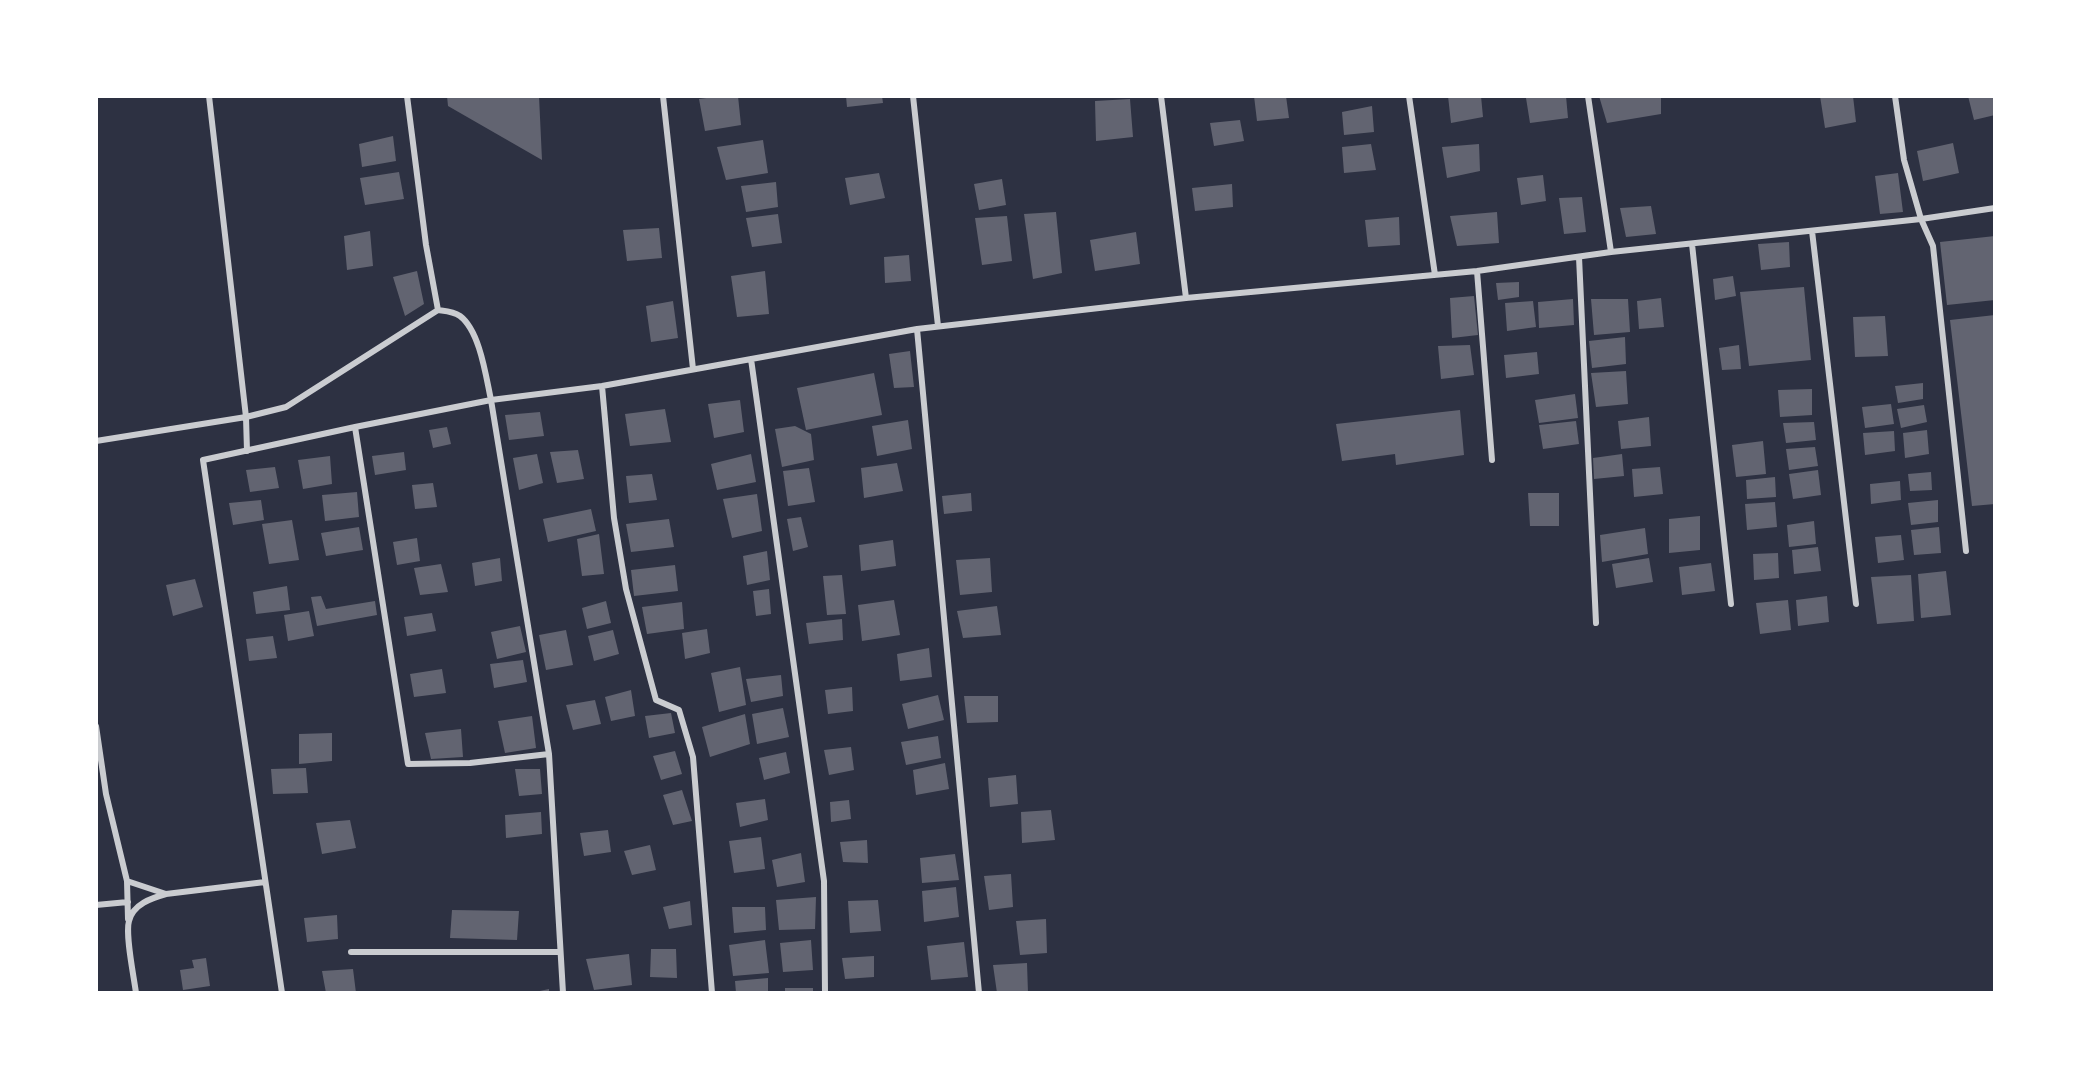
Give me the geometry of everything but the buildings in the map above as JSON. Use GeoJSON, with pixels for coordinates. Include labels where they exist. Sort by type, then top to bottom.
{"type":"FeatureCollection","features":[{"type":"Feature","properties":{"kind":"street"},"geometry":{"type":"LineString","coordinates":[[209,96],[246,417],[247,451]]}},
{"type":"Feature","properties":{"kind":"street"},"geometry":{"type":"LineString","coordinates":[[407,96],[426,245],[438,310]]}},
{"type":"Feature","properties":{"kind":"street"},"geometry":{"type":"LineString","coordinates":[[663,96],[693,369]]}},
{"type":"Feature","properties":{"kind":"street"},"geometry":{"type":"LineString","coordinates":[[913,96],[938,326]]}},
{"type":"Feature","properties":{"kind":"street"},"geometry":{"type":"LineString","coordinates":[[1161,96],[1186,298]]}},
{"type":"Feature","properties":{"kind":"street"},"geometry":{"type":"LineString","coordinates":[[1409,96],[1435,275]]}},
{"type":"Feature","properties":{"kind":"street"},"geometry":{"type":"LineString","coordinates":[[1588,96],[1611,252]]}},
{"type":"Feature","properties":{"kind":"street"},"geometry":{"type":"LineString","coordinates":[[1895,96],[1904,160],[1921,219],[1933,246],[1966,551]]}},
{"type":"Feature","properties":{"kind":"street"},"geometry":{"type":"LineString","coordinates":[[282,993],[203,460],[491,400],[602,386],[917,328],[1186,298],[1477,271],[1611,252],[1921,219],[1995,208]]}},
{"type":"Feature","properties":{"kind":"street"},"geometry":{"type":"LineString","coordinates":[[1812,231],[1856,604]]}},
{"type":"Feature","properties":{"kind":"street"},"geometry":{"type":"LineString","coordinates":[[1692,244],[1731,604]]}},
{"type":"Feature","properties":{"kind":"street"},"geometry":{"type":"LineString","coordinates":[[1579,257],[1596,623]]}},
{"type":"Feature","properties":{"kind":"street"},"geometry":{"type":"LineString","coordinates":[[1477,271],[1492,460]]}},
{"type":"Feature","properties":{"kind":"street"},"geometry":{"type":"LineString","coordinates":[[96,441],[246,417],[286,407],[438,310],[451,312],[465,321],[478,345],[491,400],[549,754],[563,993]]}},
{"type":"Feature","properties":{"kind":"street"},"geometry":{"type":"LineString","coordinates":[[917,328],[979,993]]}},
{"type":"Feature","properties":{"kind":"street"},"geometry":{"type":"LineString","coordinates":[[751,359],[824,881],[825,993]]}},
{"type":"Feature","properties":{"kind":"street"},"geometry":{"type":"LineString","coordinates":[[602,386],[614,518],[626,589],[656,700],[679,710],[693,757],[712,993]]}},
{"type":"Feature","properties":{"kind":"street"},"geometry":{"type":"LineString","coordinates":[[355,427],[408,764],[470,763],[549,754]]}},
{"type":"Feature","properties":{"kind":"street"},"geometry":{"type":"LineString","coordinates":[[96,726],[106,794],[127,881],[129,936],[136,993]]}},
{"type":"Feature","properties":{"kind":"street"},"geometry":{"type":"LineString","coordinates":[[127,881],[166,894]]}},
{"type":"Feature","properties":{"kind":"street"},"geometry":{"type":"LineString","coordinates":[[129,920],[137,907],[151,898],[166,894],[265,882]]}},
{"type":"Feature","properties":{"kind":"street"},"geometry":{"type":"LineString","coordinates":[[96,905],[128,902]]}},
{"type":"Feature","properties":{"kind":"street"},"geometry":{"type":"LineString","coordinates":[[351,952],[559,952]]}}]}
